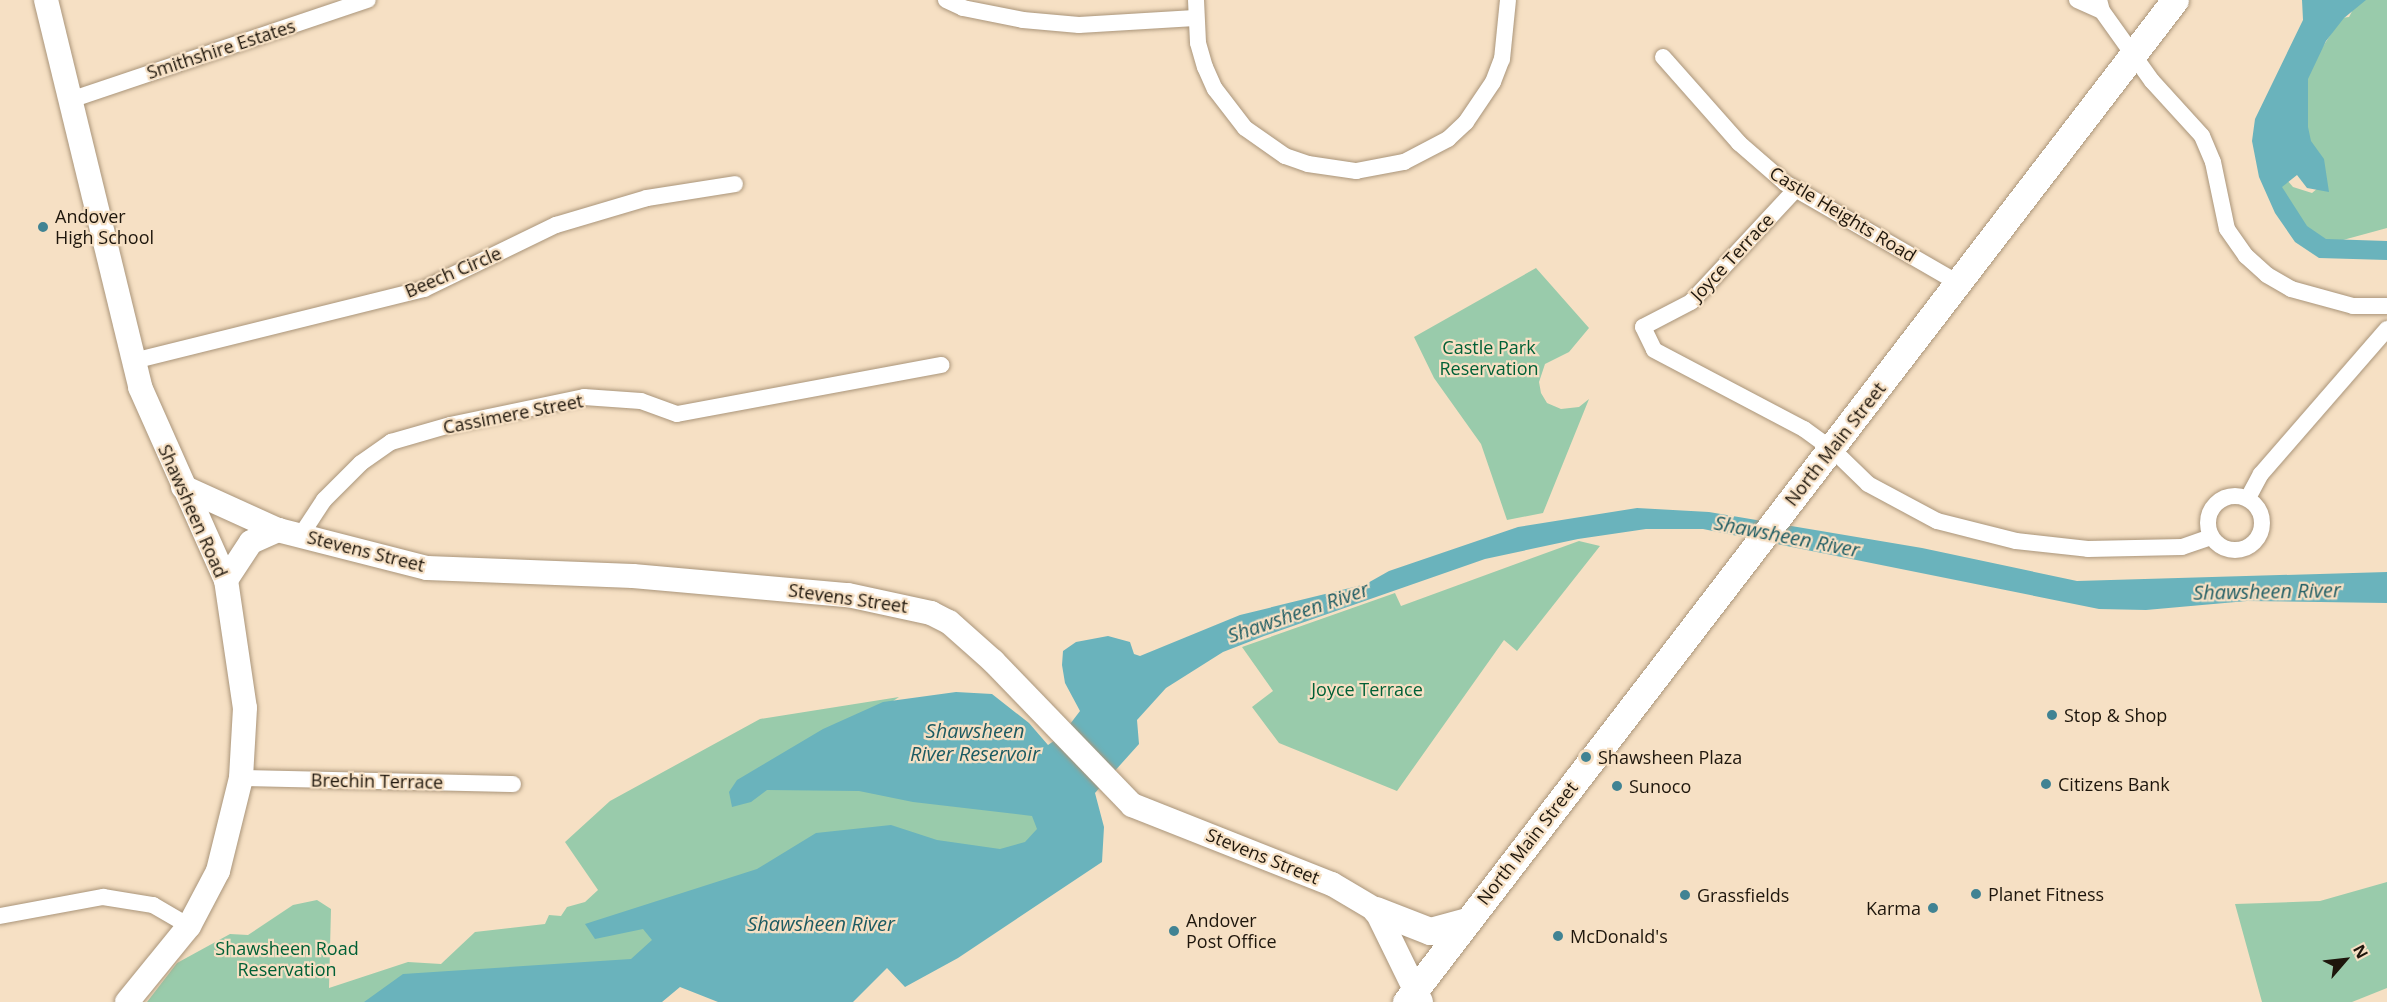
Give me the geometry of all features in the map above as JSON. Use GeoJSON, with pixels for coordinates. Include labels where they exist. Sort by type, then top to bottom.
{"type":"FeatureCollection","features":[{"type":"Feature","properties":{"kind":"main road","name":"Shawsheen Road"},"geometry":{"type":"LineString","coordinates":[[46,0],[73,99],[133,361],[148,409],[226,580],[245,708],[241,778],[218,871],[189,926],[127,1002]]}},
{"type":"Feature","properties":{"kind":"main road","name":"North Main Street"},"geometry":{"type":"LineString","coordinates":[[1414,998],[1468,921],[2175,0]]}},
{"type":"Feature","properties":{"kind":"main road","name":"Stevens Street"},"geometry":{"type":"LineString","coordinates":[[183,487],[290,532],[427,568],[633,576],[848,595],[912,606],[949,622],[970,639],[1059,734],[1132,805],[1332,884],[1376,909]]}},
{"type":"Feature","properties":{"kind":"main road"},"geometry":{"type":"LineString","coordinates":[[226,580],[251,542],[290,532]]}},
{"type":"Feature","properties":{"kind":"main road"},"geometry":{"type":"LineString","coordinates":[[1376,909],[1430,931],[1468,921]]}},
{"type":"Feature","properties":{"kind":"main road"},"geometry":{"type":"LineString","coordinates":[[1376,909],[1414,998]]}},
{"type":"Feature","properties":{"kind":"street","name":"Smithshire Estates"},"geometry":{"type":"LineString","coordinates":[[73,99],[368,0]]}},
{"type":"Feature","properties":{"kind":"street"},"geometry":{"type":"LineString","coordinates":[[946,0],[963,8],[1023,20],[1078,25],[1195,18]]}},
{"type":"Feature","properties":{"kind":"street"},"geometry":{"type":"LineString","coordinates":[[1196,0],[1195,18],[1203,59],[1215,89],[1245,128],[1264,143],[1300,161],[1356,171],[1404,162],[1427,152],[1466,122],[1485,96],[1502,59],[1508,35],[1508,0]]}},
{"type":"Feature","properties":{"kind":"street"},"geometry":{"type":"LineString","coordinates":[[2078,0],[2100,5],[2152,81],[2202,136],[2213,162],[2227,229],[2246,256],[2267,275],[2291,289],[2353,306],[2387,306]]}},
{"type":"Feature","properties":{"kind":"street","name":"Castle Heights Road"},"geometry":{"type":"LineString","coordinates":[[1663,57],[1760,164],[1796,189],[1958,283]]}},
{"type":"Feature","properties":{"kind":"street","name":"Beech Circle"},"geometry":{"type":"LineString","coordinates":[[133,361],[424,289],[556,225],[647,198],[735,184]]}},
{"type":"Feature","properties":{"kind":"street","name":"Joyce Terrace"},"geometry":{"type":"LineString","coordinates":[[1796,189],[1691,302],[1643,327],[1654,350],[1671,362],[1804,429],[1832,449]]}},
{"type":"Feature","properties":{"kind":"street"},"geometry":{"type":"LineString","coordinates":[[2248,498],[2261,474],[2387,329]]}},
{"type":"Feature","properties":{"kind":"street","name":"Cassimere Street"},"geometry":{"type":"LineString","coordinates":[[290,532],[361,463],[391,442],[450,425],[584,397],[641,401],[677,414],[942,365]]}},
{"type":"Feature","properties":{"kind":"street"},"geometry":{"type":"LineString","coordinates":[[1832,449],[1853,472],[1903,504],[1937,521],[1989,535],[2088,549],[2182,547],[2211,537]]}},
{"type":"Feature","properties":{"kind":"street"},"geometry":{"type":"LineString","coordinates":[[2232,495],[2248,498],[2256,505],[2262,520],[2257,540],[2249,547],[2234,550],[2218,545],[2211,537],[2208,516],[2217,502],[2232,495]]}},
{"type":"Feature","properties":{"kind":"street","name":"Brechin Terrace"},"geometry":{"type":"LineString","coordinates":[[241,778],[513,784]]}},
{"type":"Feature","properties":{"kind":"street"},"geometry":{"type":"LineString","coordinates":[[0,916],[103,897],[153,905],[189,926]]}},
{"type":"Feature","properties":{"kind":"green space"},"geometry":{"type":"Polygon","coordinates":[[[2358,0],[2387,0],[2387,228],[2310,249],[2278,209],[2273,117],[2287,180],[2293,187],[2312,193],[2318,188],[2286,105],[2341,18],[2349,17],[2358,0]]]}},
{"type":"Feature","properties":{"kind":"green space","name":"Castle Park Reservation"},"geometry":{"type":"Polygon","coordinates":[[[1536,268],[1589,328],[1569,352],[1545,364],[1539,382],[1541,393],[1547,403],[1561,409],[1579,407],[1589,399],[1543,513],[1507,520],[1481,444],[1434,378],[1414,337],[1536,268]]]}},
{"type":"Feature","properties":{"kind":"green space","name":"Joyce Terrace"},"geometry":{"type":"Polygon","coordinates":[[[1579,541],[1600,546],[1517,651],[1504,640],[1397,791],[1279,743],[1252,707],[1273,691],[1242,647],[1395,593],[1401,606],[1579,541]]]}},
{"type":"Feature","properties":{"kind":"green space","name":"Shawsheen Road Reservation"},"geometry":{"type":"Polygon","coordinates":[[[899,697],[871,716],[1041,812],[1051,850],[745,884],[636,959],[374,1002],[147,1002],[177,963],[230,934],[248,935],[293,905],[317,900],[331,909],[329,988],[408,962],[441,964],[475,932],[545,924],[549,915],[561,916],[567,907],[585,902],[598,890],[565,842],[610,801],[760,719],[899,697]]]}},
{"type":"Feature","properties":{"kind":"green space"},"geometry":{"type":"Polygon","coordinates":[[[2387,882],[2387,988],[2352,1002],[2262,1002],[2235,904],[2320,901],[2387,882]]]}},
{"type":"Feature","properties":{"kind":"water"},"geometry":{"type":"Polygon","coordinates":[[[2302,0],[2366,0],[2344,18],[2326,41],[2308,79],[2308,127],[2311,141],[2324,159],[2329,192],[2307,188],[2297,175],[2282,187],[2307,226],[2326,239],[2387,241],[2387,260],[2319,258],[2295,242],[2275,213],[2259,177],[2252,141],[2255,119],[2303,20],[2302,0]]]}},
{"type":"Feature","properties":{"kind":"water","name":"Shawsheen River"},"geometry":{"type":"Polygon","coordinates":[[[1637,508],[1709,512],[1922,548],[2077,581],[2387,572],[2387,603],[2247,601],[2146,610],[2099,609],[1703,529],[1646,529],[1578,539],[1485,559],[1264,636],[1223,652],[1166,688],[1137,720],[1139,744],[1095,793],[1104,827],[1102,862],[958,958],[905,987],[887,968],[853,1002],[718,1002],[680,987],[662,1002],[364,1002],[403,974],[631,959],[652,940],[643,929],[595,939],[585,924],[757,869],[816,833],[891,825],[937,840],[1000,849],[1025,842],[1037,829],[1032,816],[913,802],[859,791],[767,790],[751,802],[732,807],[729,792],[737,780],[823,729],[883,702],[956,692],[992,694],[1029,723],[1048,745],[1061,736],[1080,711],[1065,683],[1062,665],[1063,651],[1076,642],[1108,636],[1130,642],[1134,654],[1140,656],[1240,615],[1366,584],[1389,571],[1518,527],[1637,508]]]}},
{"type":"Feature","properties":{"kind":"place","name":"Andover High School"},"geometry":{"type":"Point","coordinates":[43,227]}},
{"type":"Feature","properties":{"kind":"place","name":"Stop & Shop"},"geometry":{"type":"Point","coordinates":[2052,715]}},
{"type":"Feature","properties":{"kind":"place","name":"Shawsheen Plaza"},"geometry":{"type":"Point","coordinates":[1586,757]}},
{"type":"Feature","properties":{"kind":"place","name":"Citizens Bank"},"geometry":{"type":"Point","coordinates":[2046,784]}},
{"type":"Feature","properties":{"kind":"place","name":"Sunoco"},"geometry":{"type":"Point","coordinates":[1617,786]}},
{"type":"Feature","properties":{"kind":"place","name":"Planet Fitness"},"geometry":{"type":"Point","coordinates":[1976,894]}},
{"type":"Feature","properties":{"kind":"place","name":"Grassfields"},"geometry":{"type":"Point","coordinates":[1685,895]}},
{"type":"Feature","properties":{"kind":"place","name":"Karma"},"geometry":{"type":"Point","coordinates":[1933,908]}},
{"type":"Feature","properties":{"kind":"place","name":"Andover Post Office"},"geometry":{"type":"Point","coordinates":[1174,931]}},
{"type":"Feature","properties":{"kind":"place","name":"McDonald's"},"geometry":{"type":"Point","coordinates":[1558,936]}},
{"type":"Feature","properties":{"kind":"water label","name":"Shawsheen River Reservoir"},"geometry":{"type":"Point","coordinates":[975,742]}}]}
